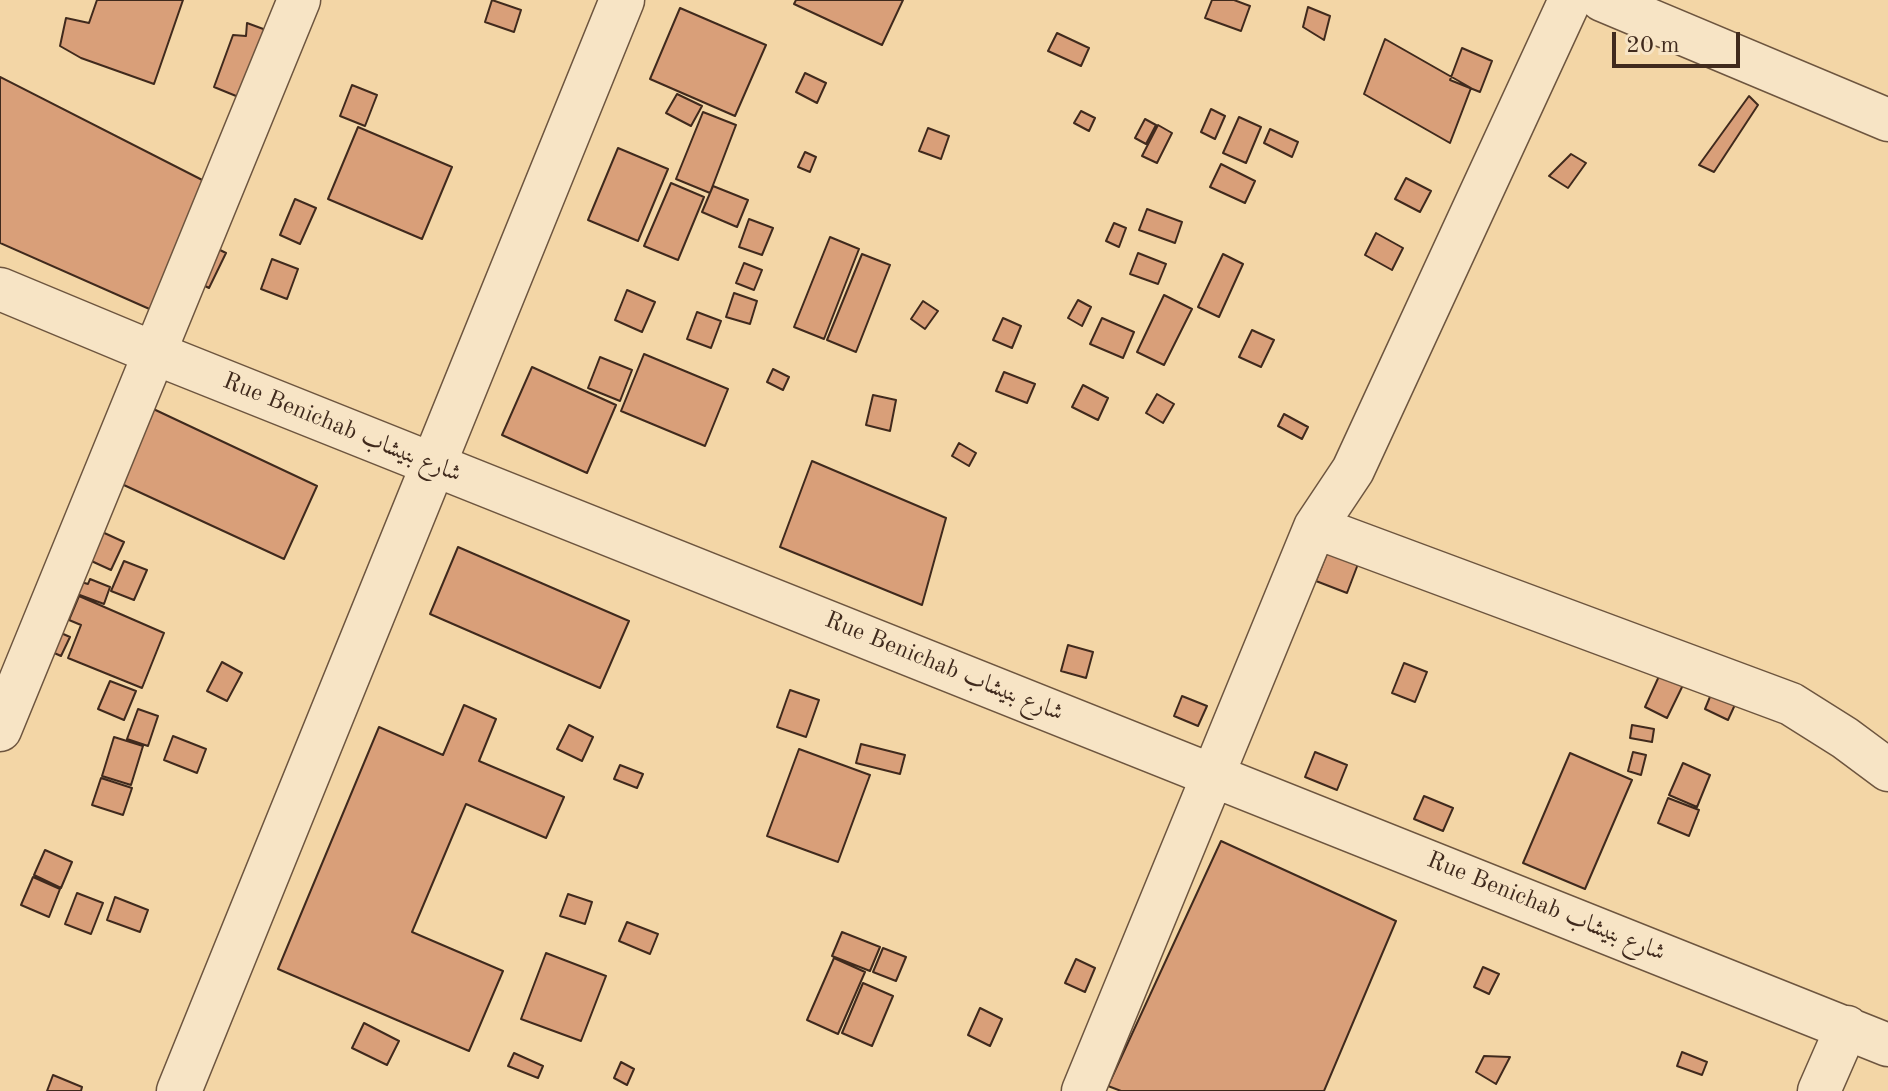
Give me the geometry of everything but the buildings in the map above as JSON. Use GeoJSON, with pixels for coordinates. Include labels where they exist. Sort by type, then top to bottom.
{"type":"FeatureCollection","features":[{"type":"Feature","properties":{"kind":"street"},"geometry":{"type":"LineString","coordinates":[[0,730],[299,0]]}},
{"type":"Feature","properties":{"kind":"street"},"geometry":{"type":"LineString","coordinates":[[179,1091],[622,0]]}},
{"type":"Feature","properties":{"kind":"street"},"geometry":{"type":"LineString","coordinates":[[1083,1091],[1315,527],[1353,470],[1570,0]]}},
{"type":"Feature","properties":{"kind":"street"},"geometry":{"type":"LineString","coordinates":[[1602,0],[1888,120]]}},
{"type":"Feature","properties":{"kind":"street","name":"Rue Benichab شارع بنيشاب"},"geometry":{"type":"LineString","coordinates":[[0,289],[1888,1045]]}},
{"type":"Feature","properties":{"kind":"street"},"geometry":{"type":"LineString","coordinates":[[1315,527],[1791,704],[1888,770]]}},
{"type":"Feature","properties":{"kind":"street"},"geometry":{"type":"LineString","coordinates":[[1819,1091],[1847,1027]]}}]}
